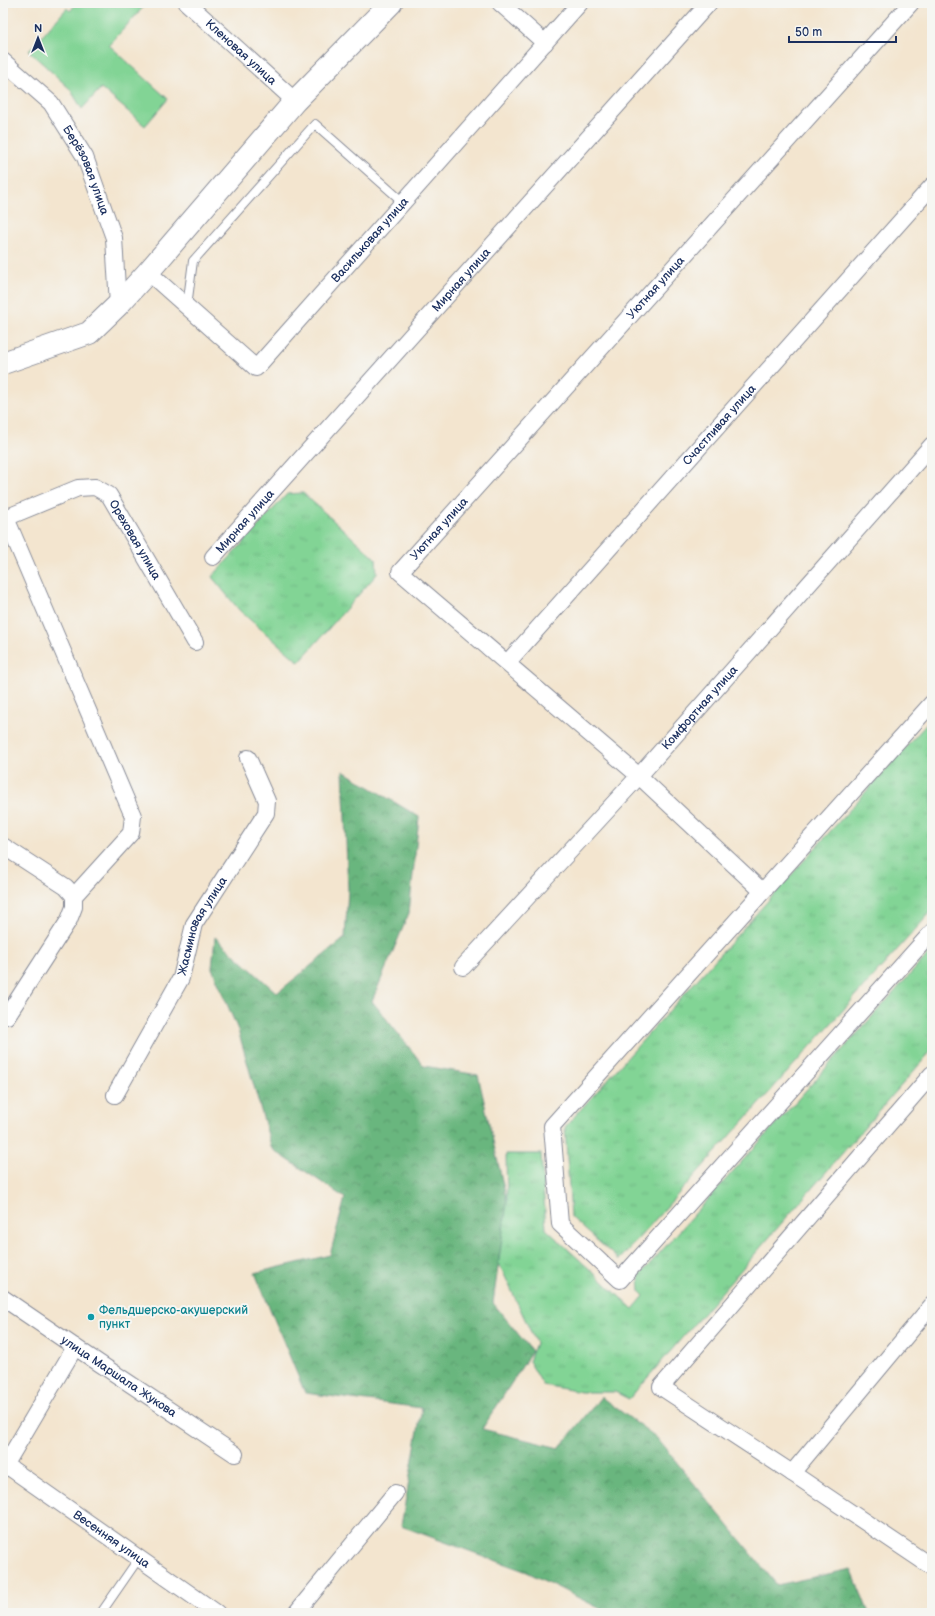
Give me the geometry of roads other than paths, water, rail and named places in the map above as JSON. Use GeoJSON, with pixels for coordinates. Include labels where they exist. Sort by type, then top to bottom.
{"type":"FeatureCollection","features":[{"type":"Feature","properties":{"kind":"street","name":"Кленовая улица"},"geometry":{"type":"LineString","coordinates":[[187,3],[295,101]]}},
{"type":"Feature","properties":{"kind":"street"},"geometry":{"type":"LineString","coordinates":[[3,363],[90,333],[148,272],[295,101],[391,3]]}},
{"type":"Feature","properties":{"kind":"street"},"geometry":{"type":"LineString","coordinates":[[500,3],[545,43]]}},
{"type":"Feature","properties":{"kind":"street","name":"Васильковая улица"},"geometry":{"type":"LineString","coordinates":[[148,272],[256,368],[580,3]]}},
{"type":"Feature","properties":{"kind":"street","name":"Мирная улица"},"geometry":{"type":"LineString","coordinates":[[213,557],[709,3]]}},
{"type":"Feature","properties":{"kind":"street","name":"Уютная улица"},"geometry":{"type":"LineString","coordinates":[[507,663],[400,572],[911,3]]}},
{"type":"Feature","properties":{"kind":"street","name":"Берёзовая улица"},"geometry":{"type":"LineString","coordinates":[[3,61],[51,103],[86,157],[114,238],[118,305]]}},
{"type":"Feature","properties":{"kind":"street","name":"Счастливая улица"},"geometry":{"type":"LineString","coordinates":[[507,663],[932,186]]}},
{"type":"Feature","properties":{"kind":"street","name":"Комфортная улица"},"geometry":{"type":"LineString","coordinates":[[463,967],[639,776],[932,445]]}},
{"type":"Feature","properties":{"kind":"street","name":"Ореховая улица"},"geometry":{"type":"LineString","coordinates":[[5,519],[78,488],[95,487],[109,496],[195,642]]}},
{"type":"Feature","properties":{"kind":"street"},"geometry":{"type":"LineString","coordinates":[[5,519],[133,816],[131,833],[74,896]]}},
{"type":"Feature","properties":{"kind":"street"},"geometry":{"type":"LineString","coordinates":[[507,663],[639,776],[762,891]]}},
{"type":"Feature","properties":{"kind":"street"},"geometry":{"type":"LineString","coordinates":[[932,703],[552,1126],[560,1224],[620,1280],[932,932]]}},
{"type":"Feature","properties":{"kind":"street","name":"Жасминовая улица"},"geometry":{"type":"LineString","coordinates":[[115,1096],[181,978],[194,924],[266,813],[267,801],[248,758]]}},
{"type":"Feature","properties":{"kind":"street"},"geometry":{"type":"LineString","coordinates":[[3,846],[66,887],[74,896],[74,907],[69,920],[7,1016]]}},
{"type":"Feature","properties":{"kind":"street"},"geometry":{"type":"LineString","coordinates":[[932,1074],[661,1387],[932,1567]]}},
{"type":"Feature","properties":{"kind":"street","name":"улица Маршала Жукова"},"geometry":{"type":"LineString","coordinates":[[3,1298],[75,1348],[235,1454]]}},
{"type":"Feature","properties":{"kind":"street"},"geometry":{"type":"LineString","coordinates":[[792,1473],[930,1312]]}},
{"type":"Feature","properties":{"kind":"street"},"geometry":{"type":"LineString","coordinates":[[4,1467],[75,1348]]}},
{"type":"Feature","properties":{"kind":"street","name":"Весенняя улица"},"geometry":{"type":"LineString","coordinates":[[4,1467],[139,1558],[217,1613]]}},
{"type":"Feature","properties":{"kind":"street"},"geometry":{"type":"LineString","coordinates":[[296,1613],[395,1493]]}},
{"type":"Feature","properties":{"kind":"lane"},"geometry":{"type":"LineString","coordinates":[[187,306],[193,261],[315,124],[403,202]]}},
{"type":"Feature","properties":{"kind":"lane"},"geometry":{"type":"LineString","coordinates":[[101,1613],[139,1558]]}},
{"type":"Feature","properties":{"kind":"place","name":"Фельдшерско-акушерский пункт"},"geometry":{"type":"Point","coordinates":[91,1317]}}]}
